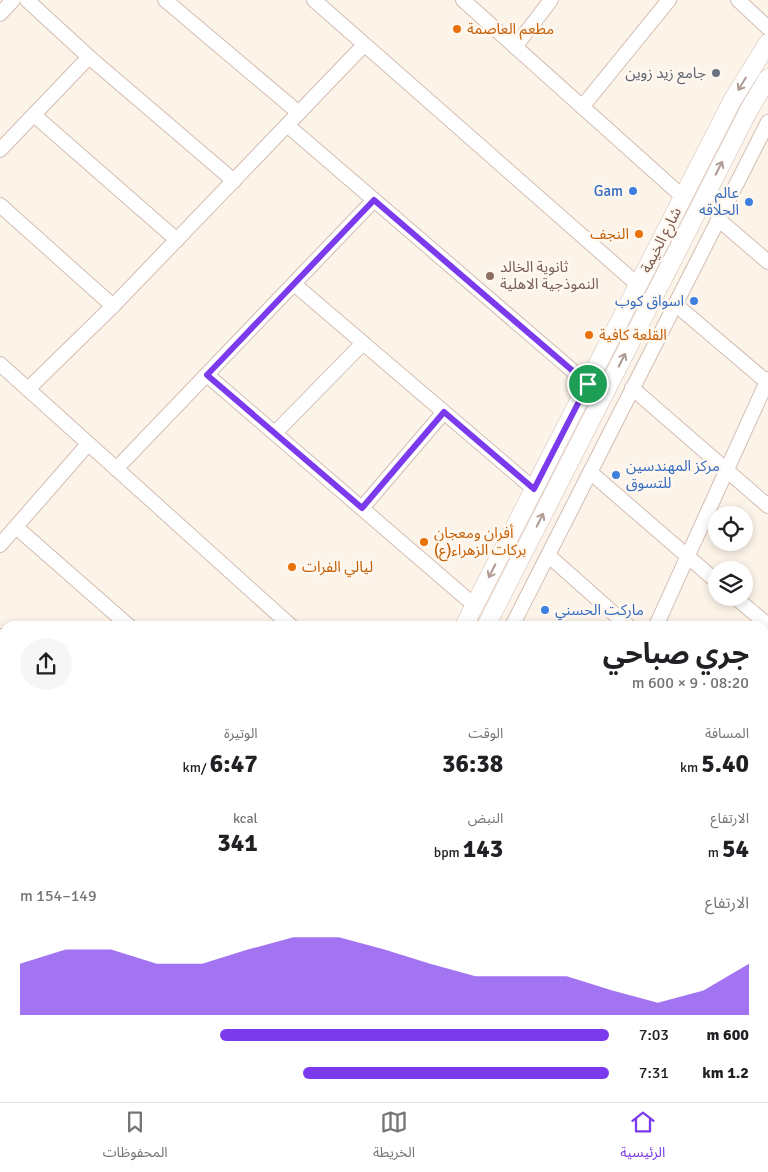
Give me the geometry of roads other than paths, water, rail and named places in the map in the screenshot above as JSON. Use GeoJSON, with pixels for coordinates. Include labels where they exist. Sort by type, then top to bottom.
{"type":"FeatureCollection","features":[{"type":"Feature","properties":{"kind":"street"},"geometry":{"type":"LineString","coordinates":[[0,14],[13,0]]}},
{"type":"Feature","properties":{"kind":"street"},"geometry":{"type":"LineString","coordinates":[[27,0],[89,57],[234,181]]}},
{"type":"Feature","properties":{"kind":"street"},"geometry":{"type":"LineString","coordinates":[[165,0],[299,113]]}},
{"type":"Feature","properties":{"kind":"street"},"geometry":{"type":"LineString","coordinates":[[463,0],[683,197]]}},
{"type":"Feature","properties":{"kind":"street"},"geometry":{"type":"LineString","coordinates":[[515,47],[550,0]]}},
{"type":"Feature","properties":{"kind":"street"},"geometry":{"type":"LineString","coordinates":[[582,107],[669,0]]}},
{"type":"Feature","properties":{"kind":"street"},"geometry":{"type":"LineString","coordinates":[[738,0],[768,28]]}},
{"type":"Feature","properties":{"kind":"street"},"geometry":{"type":"LineString","coordinates":[[318,1],[364,45],[638,285]]}},
{"type":"Feature","properties":{"kind":"street","name":"شارع الخيمة"},"geometry":{"type":"LineString","coordinates":[[466,621],[733,99],[768,43]]}},
{"type":"Feature","properties":{"kind":"street"},"geometry":{"type":"LineString","coordinates":[[28,389],[113,306],[364,45]]}},
{"type":"Feature","properties":{"kind":"street"},"geometry":{"type":"LineString","coordinates":[[0,150],[89,57]]}},
{"type":"Feature","properties":{"kind":"street","name":"شارع الخيمة"},"geometry":{"type":"LineString","coordinates":[[489,621],[745,117],[768,78]]}},
{"type":"Feature","properties":{"kind":"street"},"geometry":{"type":"LineString","coordinates":[[34,115],[177,240]]}},
{"type":"Feature","properties":{"kind":"street"},"geometry":{"type":"LineString","coordinates":[[287,125],[588,384]]}},
{"type":"Feature","properties":{"kind":"street"},"geometry":{"type":"LineString","coordinates":[[515,621],[718,219],[766,130]]}},
{"type":"Feature","properties":{"kind":"street"},"geometry":{"type":"LineString","coordinates":[[116,469],[374,200]]}},
{"type":"Feature","properties":{"kind":"street"},"geometry":{"type":"LineString","coordinates":[[0,205],[113,306]]}},
{"type":"Feature","properties":{"kind":"street"},"geometry":{"type":"LineString","coordinates":[[718,219],[768,262]]}},
{"type":"Feature","properties":{"kind":"street"},"geometry":{"type":"LineString","coordinates":[[294,284],[534,489]]}},
{"type":"Feature","properties":{"kind":"street"},"geometry":{"type":"LineString","coordinates":[[658,621],[768,381],[675,304]]}},
{"type":"Feature","properties":{"kind":"street"},"geometry":{"type":"LineString","coordinates":[[275,433],[363,343]]}},
{"type":"Feature","properties":{"kind":"street"},"geometry":{"type":"LineString","coordinates":[[0,364],[285,621]]}},
{"type":"Feature","properties":{"kind":"street"},"geometry":{"type":"LineString","coordinates":[[207,375],[362,508],[477,600],[488,592],[493,598],[487,621]]}},
{"type":"Feature","properties":{"kind":"street"},"geometry":{"type":"LineString","coordinates":[[632,388],[768,506]]}},
{"type":"Feature","properties":{"kind":"street"},"geometry":{"type":"LineString","coordinates":[[362,508],[444,412]]}},
{"type":"Feature","properties":{"kind":"street"},"geometry":{"type":"LineString","coordinates":[[0,545],[88,444]]}},
{"type":"Feature","properties":{"kind":"street"},"geometry":{"type":"LineString","coordinates":[[590,472],[708,573]]}},
{"type":"Feature","properties":{"kind":"street"},"geometry":{"type":"LineString","coordinates":[[523,511],[510,550],[516,556],[524,552]]}},
{"type":"Feature","properties":{"kind":"street"},"geometry":{"type":"LineString","coordinates":[[16,527],[122,621]]}},
{"type":"Feature","properties":{"kind":"street"},"geometry":{"type":"LineString","coordinates":[[549,556],[622,621]]}},
{"type":"Feature","properties":{"kind":"street"},"geometry":{"type":"LineString","coordinates":[[745,606],[763,621]]}},
{"type":"Feature","properties":{"kind":"place","name":"مطعم العاصمة"},"geometry":{"type":"Point","coordinates":[457,29]}},
{"type":"Feature","properties":{"kind":"place","name":"جامع زيد زوين"},"geometry":{"type":"Point","coordinates":[716,73]}},
{"type":"Feature","properties":{"kind":"place","name":"Gam"},"geometry":{"type":"Point","coordinates":[633,191]}},
{"type":"Feature","properties":{"kind":"place","name":"عالم الحلاقه"},"geometry":{"type":"Point","coordinates":[749,202]}},
{"type":"Feature","properties":{"kind":"place","name":"النجف"},"geometry":{"type":"Point","coordinates":[639,234]}},
{"type":"Feature","properties":{"kind":"place","name":"ثانوية الخالد النموذجية الاهلية"},"geometry":{"type":"Point","coordinates":[490,276]}},
{"type":"Feature","properties":{"kind":"place","name":"اسواق كوب"},"geometry":{"type":"Point","coordinates":[694,301]}},
{"type":"Feature","properties":{"kind":"place","name":"القلعة كافية"},"geometry":{"type":"Point","coordinates":[589,335]}},
{"type":"Feature","properties":{"kind":"place","name":"مركز المهندسين للتسوق"},"geometry":{"type":"Point","coordinates":[616,475]}},
{"type":"Feature","properties":{"kind":"place","name":"أفران ومعجان بركات الزهراء(ع)"},"geometry":{"type":"Point","coordinates":[424,542]}},
{"type":"Feature","properties":{"kind":"place","name":"ليالي الفرات"},"geometry":{"type":"Point","coordinates":[292,567]}},
{"type":"Feature","properties":{"kind":"place","name":"ماركت الحسني"},"geometry":{"type":"Point","coordinates":[545,610]}}]}
